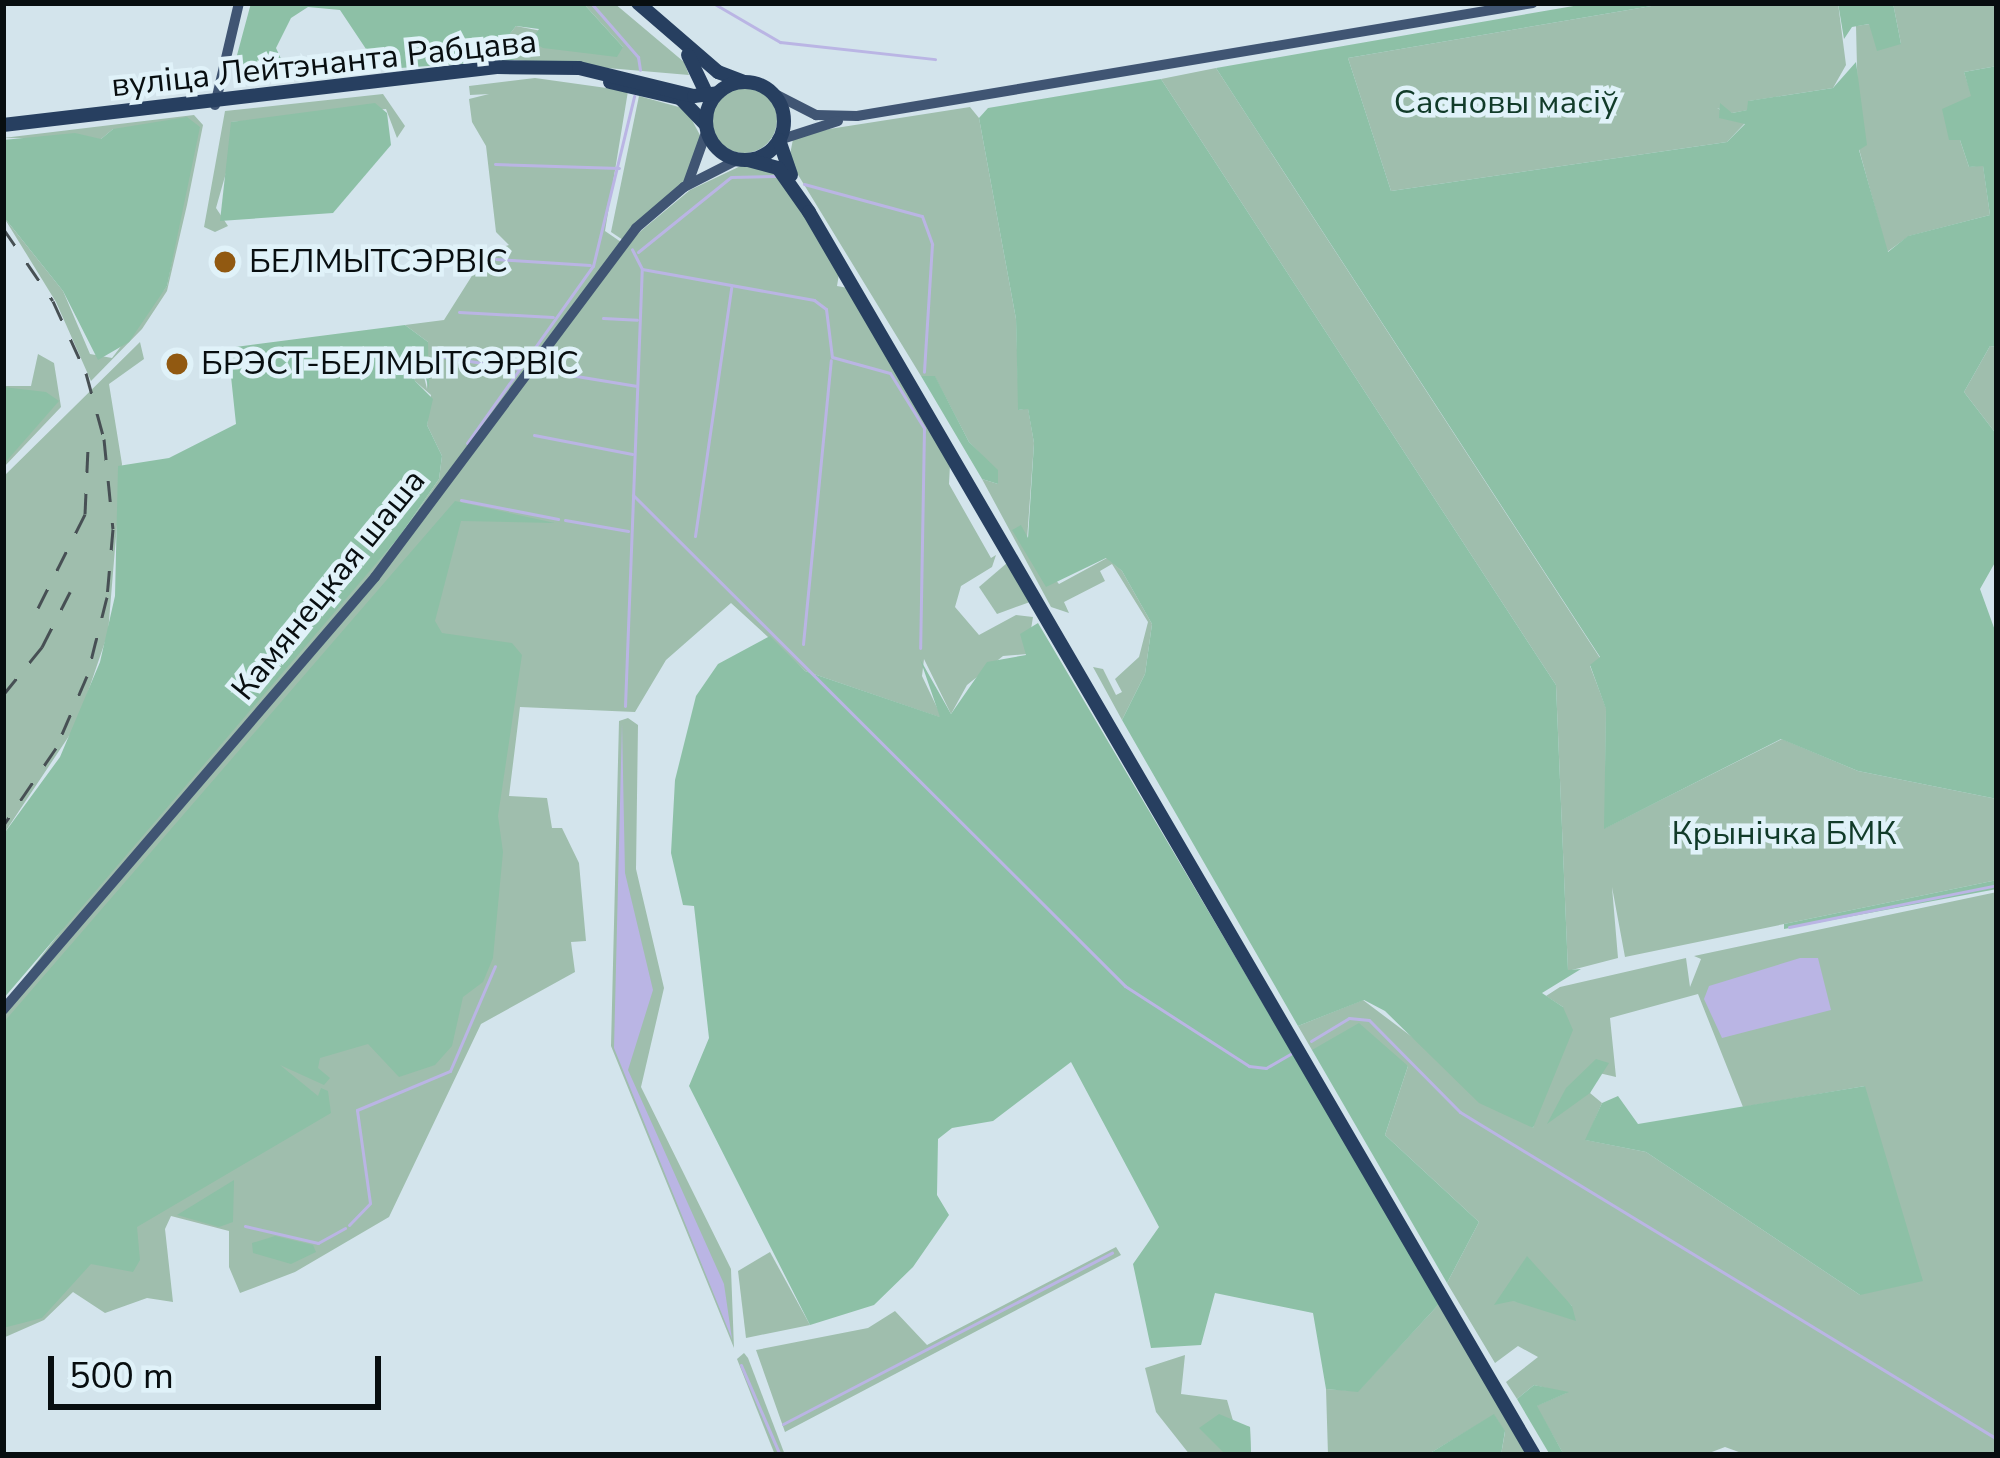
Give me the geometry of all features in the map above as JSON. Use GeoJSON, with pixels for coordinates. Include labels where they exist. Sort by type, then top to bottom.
{"type":"FeatureCollection","features":[{"type":"Feature","properties":{"kind":"highway"},"geometry":{"type":"LineString","coordinates":[[626,3],[698,68],[712,97],[707,128],[721,152],[778,168],[809,212],[1537,1455]]}},
{"type":"Feature","properties":{"kind":"highway"},"geometry":{"type":"LineString","coordinates":[[643,6],[723,76],[771,92],[784,118],[779,140],[789,172],[1077,668]]}},
{"type":"Feature","properties":{"kind":"highway","name":"вуліца Лейтэнанта Рабцава"},"geometry":{"type":"LineString","coordinates":[[3,128],[497,67],[579,68],[712,97]]}},
{"type":"Feature","properties":{"kind":"highway"},"geometry":{"type":"LineString","coordinates":[[661,83],[686,87],[698,68]]}},
{"type":"Feature","properties":{"kind":"highway","name":"вуліца Лейтэнанта Рабцава"},"geometry":{"type":"LineString","coordinates":[[215,103],[535,74],[674,96],[707,128]]}},
{"type":"Feature","properties":{"kind":"highway"},"geometry":{"type":"LineString","coordinates":[[712,97],[753,83]]}},
{"type":"Feature","properties":{"kind":"highway"},"geometry":{"type":"LineString","coordinates":[[743,160],[779,140]]}},
{"type":"Feature","properties":{"kind":"main road"},"geometry":{"type":"LineString","coordinates":[[215,103],[239,3]]}},
{"type":"Feature","properties":{"kind":"main road"},"geometry":{"type":"LineString","coordinates":[[779,140],[854,117],[1533,3]]}},
{"type":"Feature","properties":{"kind":"main road"},"geometry":{"type":"LineString","coordinates":[[771,92],[817,115],[854,117]]}},
{"type":"Feature","properties":{"kind":"main road"},"geometry":{"type":"LineString","coordinates":[[684,187],[701,164],[707,128]]}},
{"type":"Feature","properties":{"kind":"main road"},"geometry":{"type":"LineString","coordinates":[[684,187],[743,160]]}},
{"type":"Feature","properties":{"kind":"main road","name":"Камянецкая шаша"},"geometry":{"type":"LineString","coordinates":[[3,1010],[362,593],[626,240],[684,187]]}},
{"type":"Feature","properties":{"kind":"green space"},"geometry":{"type":"Polygon","coordinates":[[[251,3],[583,3],[623,47],[617,57],[543,48],[531,41],[539,29],[516,26],[501,45],[513,48],[514,60],[400,68],[393,52],[376,64],[340,10],[308,7],[291,18],[276,48],[282,61],[275,75],[243,83],[233,70],[251,3]]]}},
{"type":"Feature","properties":{"kind":"green space"},"geometry":{"type":"Polygon","coordinates":[[[583,3],[614,3],[684,62],[689,75],[514,60],[513,49],[500,46],[516,26],[623,47],[583,3]]]}},
{"type":"Feature","properties":{"kind":"green space"},"geometry":{"type":"Polygon","coordinates":[[[1591,3],[1669,3],[1348,58],[1391,191],[1727,142],[1745,124],[1719,118],[1720,103],[1732,113],[1747,110],[1748,101],[1833,88],[1856,62],[1867,145],[1859,150],[1888,252],[1908,236],[1990,215],[1983,166],[1969,167],[1960,140],[1949,140],[1942,109],[1971,96],[1964,72],[1997,66],[1997,347],[1990,346],[1964,392],[1997,435],[1997,559],[1980,589],[1997,636],[1997,799],[1858,771],[1781,739],[1604,829],[1606,709],[1590,665],[1600,657],[1216,68],[1591,3]]]}},
{"type":"Feature","properties":{"kind":"green space","name":"Сасновы масіў"},"geometry":{"type":"Polygon","coordinates":[[[1669,3],[1838,3],[1846,65],[1833,88],[1749,101],[1748,110],[1732,113],[1717,108],[1745,123],[1727,142],[1391,191],[1348,58],[1669,3]]]}},
{"type":"Feature","properties":{"kind":"green space"},"geometry":{"type":"Polygon","coordinates":[[[1838,3],[1893,3],[1901,44],[1877,51],[1869,24],[1852,27],[1844,39],[1838,3]]]}},
{"type":"Feature","properties":{"kind":"green space"},"geometry":{"type":"Polygon","coordinates":[[[1893,3],[1997,3],[1997,66],[1964,72],[1972,96],[1960,140],[1969,167],[1983,165],[1990,215],[1909,236],[1887,252],[1859,149],[1856,26],[1870,24],[1901,44],[1893,3]]]}},
{"type":"Feature","properties":{"kind":"green space","name":"Крынічка БМК"},"geometry":{"type":"Polygon","coordinates":[[[1216,68],[1600,658],[1590,666],[1606,708],[1605,828],[1782,739],[1858,771],[1997,799],[1997,880],[1625,957],[1612,887],[1618,958],[1568,971],[1556,685],[1161,79],[1216,68]]]}},
{"type":"Feature","properties":{"kind":"green space"},"geometry":{"type":"Polygon","coordinates":[[[535,78],[628,91],[605,231],[621,242],[386,558],[3,1005],[126,848],[399,537],[439,479],[442,456],[427,425],[431,395],[415,381],[410,351],[417,347],[427,389],[428,342],[405,325],[444,320],[487,252],[509,245],[496,232],[486,146],[472,122],[469,99],[489,94],[470,95],[469,86],[535,78]]]}},
{"type":"Feature","properties":{"kind":"green space"},"geometry":{"type":"Polygon","coordinates":[[[1161,79],[1556,685],[1568,970],[1581,969],[1542,993],[1563,1007],[1573,1030],[1533,1128],[1479,1103],[1385,1011],[1364,1000],[1298,1026],[1122,720],[1145,674],[1152,624],[1122,571],[1106,558],[1046,587],[1012,530],[1021,525],[1028,538],[1034,443],[1028,409],[1018,410],[1016,319],[979,118],[988,108],[1161,79]]]}},
{"type":"Feature","properties":{"kind":"green space"},"geometry":{"type":"Polygon","coordinates":[[[744,87],[768,96],[777,120],[768,144],[744,153],[720,144],[711,120],[720,96],[744,87]]]}},
{"type":"Feature","properties":{"kind":"green space"},"geometry":{"type":"Polygon","coordinates":[[[383,94],[405,126],[397,138],[386,109],[231,122],[233,148],[216,208],[228,226],[215,232],[204,227],[225,111],[383,94]]]}},
{"type":"Feature","properties":{"kind":"green space"},"geometry":{"type":"Polygon","coordinates":[[[639,96],[686,109],[701,137],[691,175],[623,240],[611,232],[639,96]]]}},
{"type":"Feature","properties":{"kind":"green space"},"geometry":{"type":"Polygon","coordinates":[[[375,103],[387,113],[391,145],[333,213],[220,221],[231,122],[375,103]]]}},
{"type":"Feature","properties":{"kind":"green space"},"geometry":{"type":"Polygon","coordinates":[[[970,107],[979,118],[1016,319],[1019,410],[1028,408],[1034,443],[1027,540],[1021,526],[1013,531],[1059,584],[1107,558],[1122,571],[1152,624],[1145,674],[1122,720],[1093,667],[1103,669],[1116,695],[1122,692],[1115,679],[1139,657],[1148,622],[1112,564],[1100,571],[1105,581],[1064,602],[1069,613],[1051,607],[982,479],[998,484],[994,468],[969,442],[935,377],[921,376],[789,160],[793,139],[810,132],[970,107]]]}},
{"type":"Feature","properties":{"kind":"green space"},"geometry":{"type":"Polygon","coordinates":[[[194,115],[203,125],[167,291],[142,329],[91,381],[56,302],[3,216],[63,291],[90,354],[112,358],[167,286],[195,133],[113,129],[101,139],[3,138],[194,115]]]}},
{"type":"Feature","properties":{"kind":"green space"},"geometry":{"type":"Polygon","coordinates":[[[187,117],[200,127],[167,286],[129,342],[98,360],[63,291],[3,216],[3,140],[75,133],[101,139],[113,129],[187,117]]]}},
{"type":"Feature","properties":{"kind":"green space"},"geometry":{"type":"Polygon","coordinates":[[[749,162],[781,174],[839,274],[837,286],[848,288],[950,465],[949,484],[991,558],[996,555],[992,567],[961,586],[955,607],[979,635],[1016,615],[1033,617],[1027,654],[1003,656],[967,685],[951,714],[924,659],[922,676],[942,718],[805,671],[731,603],[666,660],[635,712],[520,707],[509,796],[547,798],[552,828],[562,828],[579,863],[586,941],[571,942],[575,972],[481,1024],[389,1217],[295,1272],[240,1293],[229,1267],[229,1231],[171,1216],[165,1229],[173,1302],[147,1298],[105,1313],[73,1292],[44,1320],[3,1338],[3,1015],[379,577],[636,235],[690,190],[749,162]]]}},
{"type":"Feature","properties":{"kind":"green space"},"geometry":{"type":"Polygon","coordinates":[[[405,325],[428,342],[429,389],[417,347],[410,350],[415,381],[433,399],[427,425],[442,456],[439,479],[399,537],[3,999],[3,835],[60,757],[100,662],[115,596],[118,466],[169,458],[236,424],[228,348],[405,325]]]}},
{"type":"Feature","properties":{"kind":"green space"},"geometry":{"type":"Polygon","coordinates":[[[140,342],[144,359],[109,384],[122,464],[108,633],[77,724],[3,835],[3,477],[140,342]]]}},
{"type":"Feature","properties":{"kind":"green space"},"geometry":{"type":"Polygon","coordinates":[[[1990,346],[1997,347],[1997,435],[1964,392],[1990,346]]]}},
{"type":"Feature","properties":{"kind":"green space"},"geometry":{"type":"Polygon","coordinates":[[[38,354],[54,363],[61,407],[3,468],[3,386],[31,386],[38,354]]]}},
{"type":"Feature","properties":{"kind":"green space"},"geometry":{"type":"Polygon","coordinates":[[[921,376],[935,376],[969,442],[998,470],[998,484],[982,479],[921,376]]]}},
{"type":"Feature","properties":{"kind":"green space"},"geometry":{"type":"Polygon","coordinates":[[[3,387],[46,392],[59,401],[3,465],[3,387]]]}},
{"type":"Feature","properties":{"kind":"green space"},"geometry":{"type":"Polygon","coordinates":[[[455,501],[555,523],[461,521],[435,621],[442,633],[512,643],[522,655],[498,816],[503,852],[493,958],[483,982],[463,997],[452,1046],[435,1065],[399,1077],[368,1044],[320,1058],[318,1068],[330,1078],[324,1085],[280,1065],[318,1096],[321,1088],[328,1091],[331,1113],[137,1227],[140,1260],[133,1272],[91,1264],[42,1318],[3,1328],[3,1023],[455,501]]]}},
{"type":"Feature","properties":{"kind":"green space"},"geometry":{"type":"Polygon","coordinates":[[[1007,563],[1030,602],[997,614],[979,587],[1007,563]]]}},
{"type":"Feature","properties":{"kind":"green space"},"geometry":{"type":"Polygon","coordinates":[[[1038,623],[1440,1303],[1358,1392],[1326,1389],[1313,1313],[1215,1293],[1201,1345],[1151,1348],[1133,1264],[1159,1227],[1071,1062],[993,1121],[952,1128],[938,1139],[937,1195],[949,1215],[913,1267],[874,1305],[810,1325],[689,1086],[709,1038],[694,906],[683,905],[671,853],[675,780],[696,696],[718,664],[770,636],[805,671],[940,717],[920,659],[951,714],[987,662],[1026,655],[1020,634],[1038,623]]]}},
{"type":"Feature","properties":{"kind":"green space"},"geometry":{"type":"Polygon","coordinates":[[[628,718],[638,725],[636,869],[664,988],[641,1087],[731,1269],[734,1348],[611,1046],[619,721],[628,718]]]}},
{"type":"Feature","properties":{"kind":"green space"},"geometry":{"type":"Polygon","coordinates":[[[1997,880],[1997,889],[1784,929],[1784,924],[1997,880]]]}},
{"type":"Feature","properties":{"kind":"green space"},"geometry":{"type":"Polygon","coordinates":[[[1997,892],[1997,1455],[1747,1455],[1725,1447],[1704,1455],[1564,1455],[1536,1406],[1566,1393],[1534,1385],[1517,1399],[1506,1382],[1538,1357],[1518,1346],[1495,1363],[1447,1283],[1479,1222],[1385,1135],[1408,1066],[1312,1050],[1298,1026],[1363,1000],[1533,1128],[1563,1007],[1546,996],[1560,987],[1686,958],[1690,987],[1701,959],[1694,956],[1997,892]],[[1698,994],[1610,1018],[1616,1077],[1599,1073],[1590,1093],[1602,1103],[1586,1140],[1646,1152],[1860,1295],[1865,1086],[1743,1107],[1698,994]],[[1527,1257],[1506,1292],[1513,1301],[1572,1306],[1548,1285],[1527,1257]]]}},
{"type":"Feature","properties":{"kind":"green space"},"geometry":{"type":"Polygon","coordinates":[[[1359,1023],[1408,1066],[1385,1135],[1479,1222],[1447,1283],[1312,1050],[1359,1023]]]}},
{"type":"Feature","properties":{"kind":"green space"},"geometry":{"type":"Polygon","coordinates":[[[1596,1059],[1609,1063],[1590,1093],[1547,1124],[1566,1088],[1596,1059]]]}},
{"type":"Feature","properties":{"kind":"green space"},"geometry":{"type":"Polygon","coordinates":[[[1865,1086],[1923,1281],[1860,1295],[1646,1152],[1585,1140],[1602,1103],[1618,1096],[1638,1124],[1865,1086]]]}},
{"type":"Feature","properties":{"kind":"green space"},"geometry":{"type":"Polygon","coordinates":[[[234,1180],[233,1222],[219,1227],[177,1215],[234,1180]]]}},
{"type":"Feature","properties":{"kind":"green space"},"geometry":{"type":"Polygon","coordinates":[[[275,1236],[313,1245],[316,1252],[291,1264],[253,1253],[252,1243],[275,1236]]]}},
{"type":"Feature","properties":{"kind":"green space"},"geometry":{"type":"Polygon","coordinates":[[[1116,1247],[1121,1255],[785,1432],[756,1350],[868,1328],[895,1311],[927,1345],[1116,1247]]]}},
{"type":"Feature","properties":{"kind":"green space"},"geometry":{"type":"Polygon","coordinates":[[[770,1252],[810,1325],[746,1338],[738,1271],[770,1252]]]}},
{"type":"Feature","properties":{"kind":"green space"},"geometry":{"type":"Polygon","coordinates":[[[1527,1256],[1572,1306],[1576,1321],[1513,1301],[1494,1305],[1527,1256]]]}},
{"type":"Feature","properties":{"kind":"green space"},"geometry":{"type":"Polygon","coordinates":[[[1440,1303],[1527,1455],[1501,1455],[1505,1432],[1494,1415],[1427,1455],[1328,1455],[1326,1389],[1358,1391],[1440,1303]]]}},
{"type":"Feature","properties":{"kind":"green space"},"geometry":{"type":"Polygon","coordinates":[[[744,1353],[785,1455],[775,1455],[737,1359],[744,1353]]]}},
{"type":"Feature","properties":{"kind":"green space"},"geometry":{"type":"Polygon","coordinates":[[[1185,1355],[1181,1394],[1227,1400],[1234,1424],[1250,1427],[1251,1455],[1190,1455],[1156,1412],[1145,1368],[1185,1355]]]}},
{"type":"Feature","properties":{"kind":"green space"},"geometry":{"type":"Polygon","coordinates":[[[1534,1385],[1569,1392],[1537,1406],[1564,1455],[1550,1455],[1517,1399],[1534,1385]]]}},
{"type":"Feature","properties":{"kind":"green space"},"geometry":{"type":"Polygon","coordinates":[[[1219,1414],[1250,1427],[1251,1455],[1226,1455],[1199,1428],[1219,1414]]]}},
{"type":"Feature","properties":{"kind":"green space"},"geometry":{"type":"Polygon","coordinates":[[[1494,1414],[1505,1431],[1501,1455],[1427,1455],[1494,1414]]]}},
{"type":"Feature","properties":{"kind":"shaded area"},"geometry":{"type":"Polygon","coordinates":[[[622,723],[625,873],[653,990],[628,1070],[724,1284],[732,1339],[614,1048],[622,723]]]}},
{"type":"Feature","properties":{"kind":"shaded area"},"geometry":{"type":"Polygon","coordinates":[[[1800,958],[1818,958],[1831,1010],[1722,1038],[1704,999],[1709,986],[1800,958]]]}},
{"type":"Feature","properties":{"kind":"waterway"},"geometry":{"type":"LineString","coordinates":[[591,3],[638,57],[640,70]]}},
{"type":"Feature","properties":{"kind":"waterway"},"geometry":{"type":"LineString","coordinates":[[713,3],[780,42],[935,59]]}},
{"type":"Feature","properties":{"kind":"waterway"},"geometry":{"type":"LineString","coordinates":[[467,443],[593,266],[634,96]]}},
{"type":"Feature","properties":{"kind":"waterway"},"geometry":{"type":"LineString","coordinates":[[495,164],[619,168]]}},
{"type":"Feature","properties":{"kind":"waterway"},"geometry":{"type":"LineString","coordinates":[[638,252],[731,177],[775,176]]}},
{"type":"Feature","properties":{"kind":"waterway"},"geometry":{"type":"LineString","coordinates":[[804,184],[922,216],[932,244],[924,372]]}},
{"type":"Feature","properties":{"kind":"waterway"},"geometry":{"type":"LineString","coordinates":[[625,706],[642,269],[632,249]]}},
{"type":"Feature","properties":{"kind":"waterway"},"geometry":{"type":"LineString","coordinates":[[496,259],[590,265]]}},
{"type":"Feature","properties":{"kind":"waterway"},"geometry":{"type":"LineString","coordinates":[[642,269],[814,300],[826,309],[832,357],[890,373],[924,428],[920,648]]}},
{"type":"Feature","properties":{"kind":"waterway"},"geometry":{"type":"LineString","coordinates":[[695,536],[731,288]]}},
{"type":"Feature","properties":{"kind":"waterway"},"geometry":{"type":"LineString","coordinates":[[459,312],[553,317]]}},
{"type":"Feature","properties":{"kind":"waterway"},"geometry":{"type":"LineString","coordinates":[[603,318],[637,320]]}},
{"type":"Feature","properties":{"kind":"waterway"},"geometry":{"type":"LineString","coordinates":[[439,356],[519,369]]}},
{"type":"Feature","properties":{"kind":"waterway"},"geometry":{"type":"LineString","coordinates":[[803,644],[831,360]]}},
{"type":"Feature","properties":{"kind":"waterway"},"geometry":{"type":"LineString","coordinates":[[564,374],[637,386]]}},
{"type":"Feature","properties":{"kind":"waterway"},"geometry":{"type":"LineString","coordinates":[[534,435],[632,454]]}},
{"type":"Feature","properties":{"kind":"waterway"},"geometry":{"type":"LineString","coordinates":[[633,495],[1125,986],[1249,1066],[1266,1068],[1290,1054]]}},
{"type":"Feature","properties":{"kind":"waterway"},"geometry":{"type":"LineString","coordinates":[[461,500],[558,519]]}},
{"type":"Feature","properties":{"kind":"waterway"},"geometry":{"type":"LineString","coordinates":[[565,520],[628,531]]}},
{"type":"Feature","properties":{"kind":"waterway"},"geometry":{"type":"LineString","coordinates":[[1789,927],[1997,885]]}},
{"type":"Feature","properties":{"kind":"waterway"},"geometry":{"type":"LineString","coordinates":[[349,1225],[370,1203],[357,1110],[450,1071],[495,966]]}},
{"type":"Feature","properties":{"kind":"waterway"},"geometry":{"type":"LineString","coordinates":[[1311,1041],[1349,1018],[1369,1020],[1460,1112],[1997,1439]]}},
{"type":"Feature","properties":{"kind":"waterway"},"geometry":{"type":"LineString","coordinates":[[245,1226],[318,1243],[345,1228]]}},
{"type":"Feature","properties":{"kind":"waterway"},"geometry":{"type":"LineString","coordinates":[[783,1424],[1112,1253]]}},
{"type":"Feature","properties":{"kind":"waterway"},"geometry":{"type":"LineString","coordinates":[[741,1365],[780,1455]]}},
{"type":"Feature","properties":{"kind":"railway"},"geometry":{"type":"LineString","coordinates":[[3,228],[53,301],[86,373],[104,439],[113,529],[107,597],[87,676],[56,748],[3,826]]}},
{"type":"Feature","properties":{"kind":"railway"},"geometry":{"type":"LineString","coordinates":[[38,608],[85,514],[88,448]]}},
{"type":"Feature","properties":{"kind":"railway"},"geometry":{"type":"LineString","coordinates":[[3,695],[42,647],[70,592]]}},
{"type":"Feature","properties":{"kind":"place","name":"БЕЛМЫТСЭРВІС"},"geometry":{"type":"Point","coordinates":[225,262]}},
{"type":"Feature","properties":{"kind":"place","name":"БРЭСТ-БЕЛМЫТСЭРВІС"},"geometry":{"type":"Point","coordinates":[177,364]}}]}
